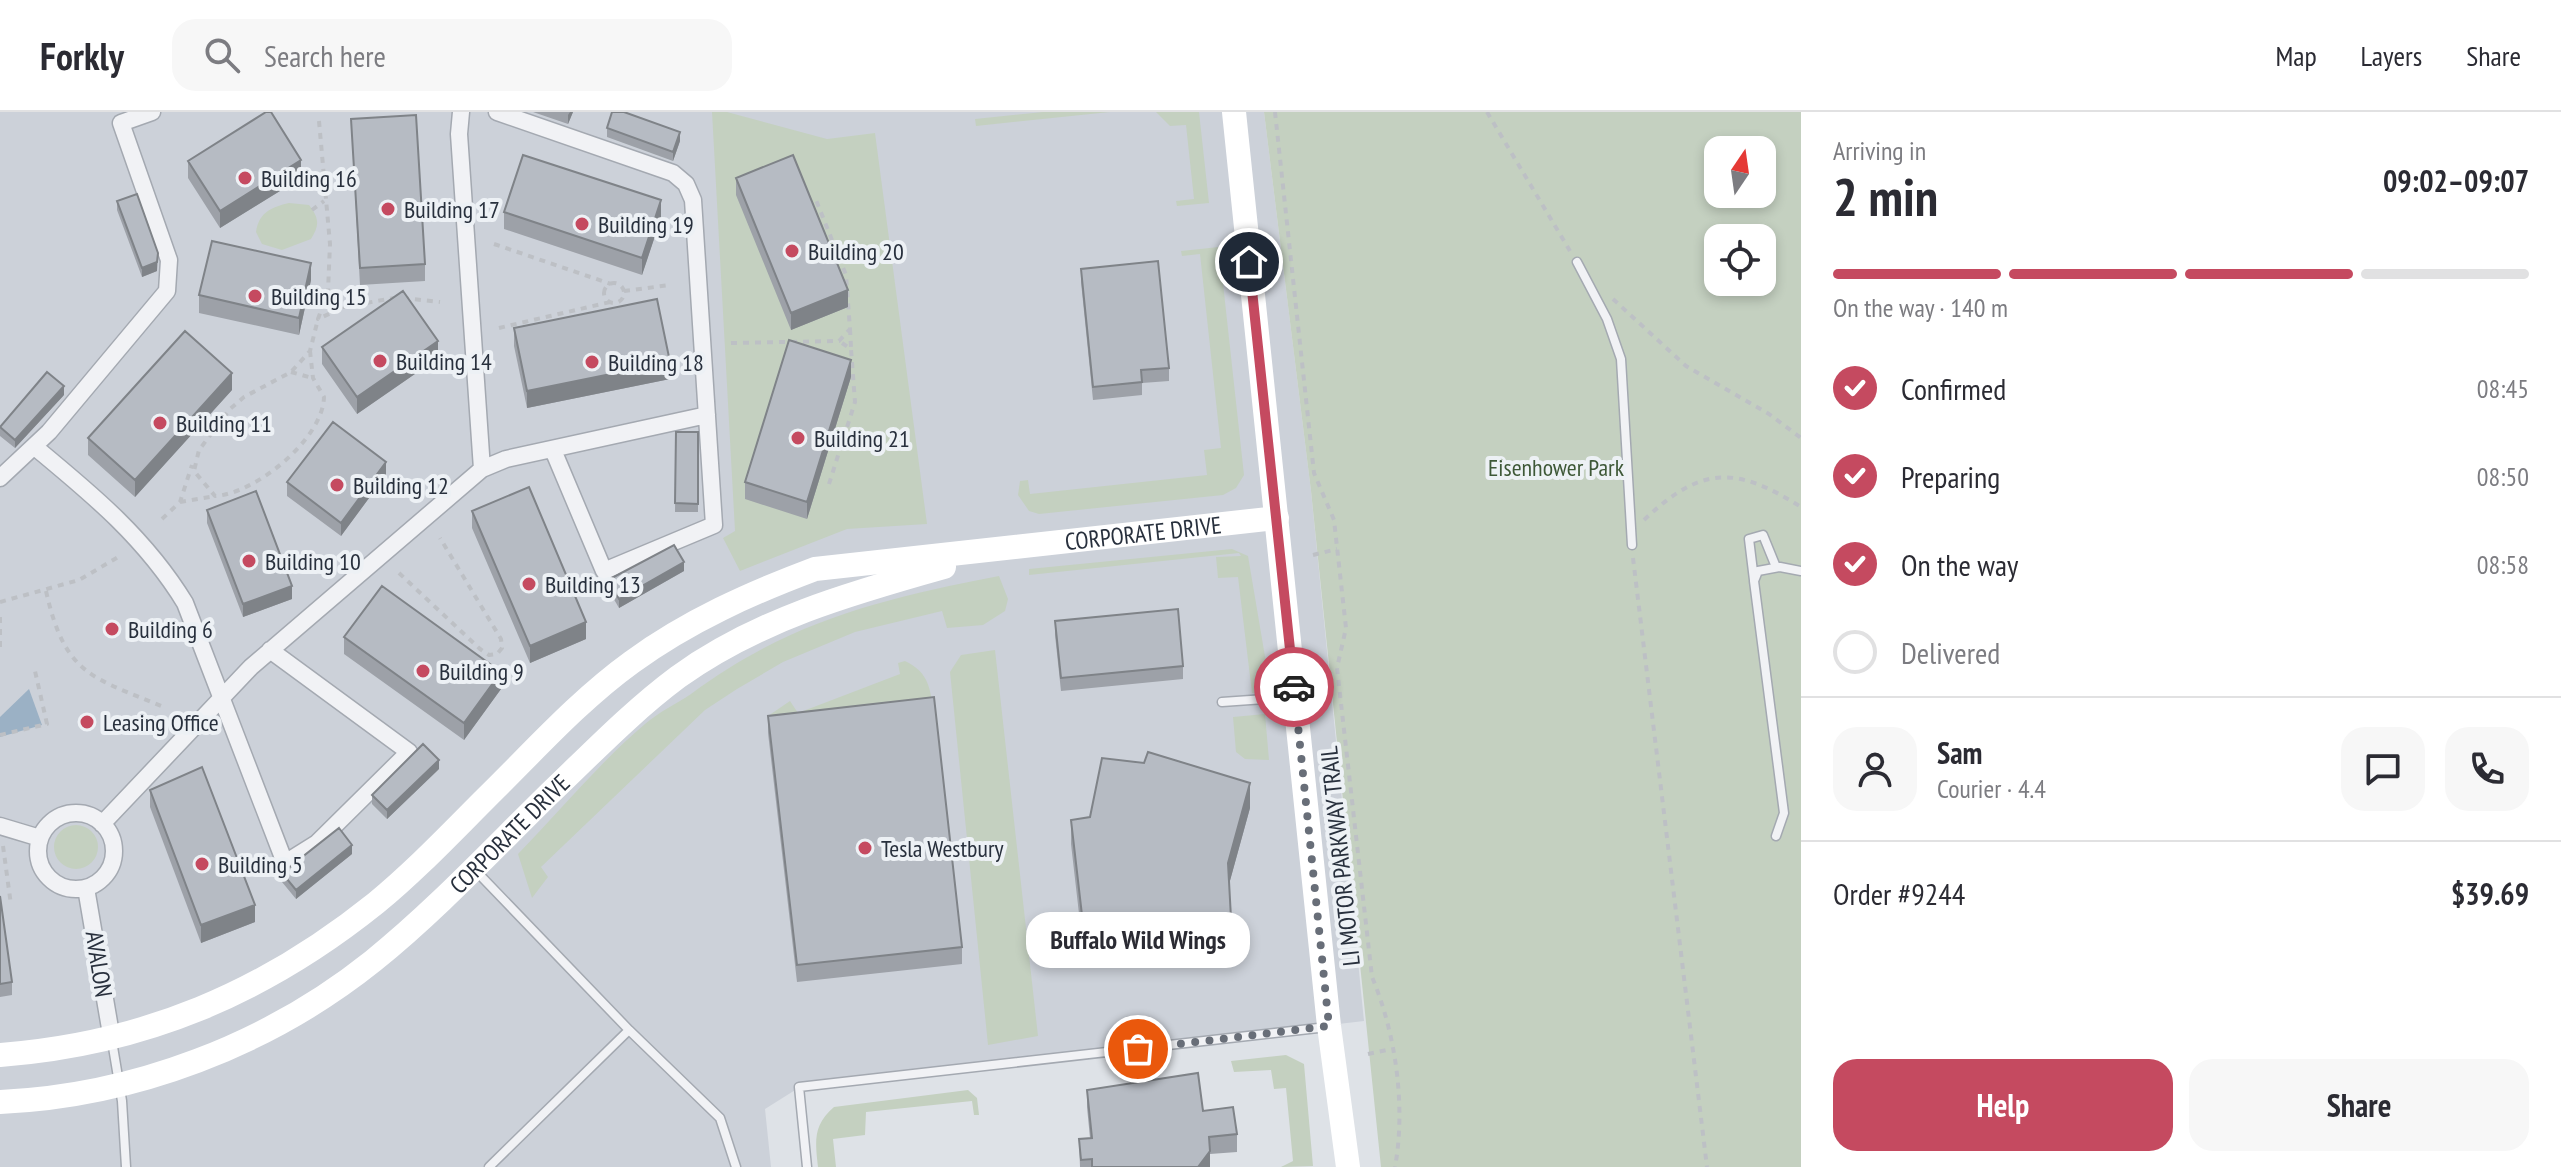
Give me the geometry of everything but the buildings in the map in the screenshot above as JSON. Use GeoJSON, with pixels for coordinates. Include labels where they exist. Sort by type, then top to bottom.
{"type":"FeatureCollection","features":[{"type":"Feature","properties":{"kind":"main road"},"geometry":{"type":"LineString","coordinates":[[1234,112],[1329,1026],[1348,1167]]}},
{"type":"Feature","properties":{"kind":"main road","name":"CORPORATE DRIVE"},"geometry":{"type":"LineString","coordinates":[[0,1055],[56,1051],[152,1028],[211,1003],[300,957],[377,902],[608,680],[677,632],[761,589],[815,569],[1277,518]]}},
{"type":"Feature","properties":{"kind":"main road","name":"CORPORATE DRIVE"},"geometry":{"type":"LineString","coordinates":[[0,1102],[119,1085],[227,1049],[308,1006],[372,962],[632,715],[703,660],[765,627],[834,599],[1012,548]]}},
{"type":"Feature","properties":{"kind":"main road"},"geometry":{"type":"LineString","coordinates":[[425,858],[453,856],[473,868]]}},
{"type":"Feature","properties":{"kind":"street"},"geometry":{"type":"LineString","coordinates":[[0,478],[36,448],[167,291],[169,260],[121,123],[152,112]]}},
{"type":"Feature","properties":{"kind":"street"},"geometry":{"type":"LineString","coordinates":[[461,112],[459,134],[482,469]]}},
{"type":"Feature","properties":{"kind":"street"},"geometry":{"type":"LineString","coordinates":[[497,112],[673,173],[686,184],[693,200],[714,525],[604,571],[553,450]]}},
{"type":"Feature","properties":{"kind":"street"},"geometry":{"type":"LineString","coordinates":[[102,824],[270,650],[482,469],[506,459],[707,415]]}},
{"type":"Feature","properties":{"kind":"street"},"geometry":{"type":"LineString","coordinates":[[36,448],[116,515],[161,565],[190,612],[285,863],[317,843],[409,752],[270,650]]}},
{"type":"Feature","properties":{"kind":"street"},"geometry":{"type":"LineString","coordinates":[[62,815],[86,815],[102,824],[113,840],[114,858],[107,874],[86,888],[61,885],[48,875],[40,860],[40,838],[49,825],[62,815]]}},
{"type":"Feature","properties":{"kind":"street"},"geometry":{"type":"LineString","coordinates":[[0,826],[40,838]]}},
{"type":"Feature","properties":{"kind":"street","name":"AVALON"},"geometry":{"type":"LineString","coordinates":[[86,888],[112,1040]]}},
{"type":"Feature","properties":{"kind":"lane"},"geometry":{"type":"LineString","coordinates":[[1577,262],[1607,319],[1621,359],[1632,545]]}},
{"type":"Feature","properties":{"kind":"lane"},"geometry":{"type":"LineString","coordinates":[[1776,567],[1763,535],[1749,539],[1784,813],[1776,836]]}},
{"type":"Feature","properties":{"kind":"lane"},"geometry":{"type":"LineString","coordinates":[[1754,581],[1758,571],[1776,567],[1801,571]]}},
{"type":"Feature","properties":{"kind":"lane"},"geometry":{"type":"LineString","coordinates":[[1222,702],[1295,697]]}},
{"type":"Feature","properties":{"kind":"lane"},"geometry":{"type":"LineString","coordinates":[[473,868],[629,1030],[720,1118],[736,1167]]}},
{"type":"Feature","properties":{"kind":"lane"},"geometry":{"type":"LineString","coordinates":[[807,1167],[799,1087],[1329,1026]]}},
{"type":"Feature","properties":{"kind":"lane"},"geometry":{"type":"LineString","coordinates":[[489,1167],[629,1030]]}},
{"type":"Feature","properties":{"kind":"lane"},"geometry":{"type":"LineString","coordinates":[[112,1040],[126,1167]]}},
{"type":"Feature","properties":{"kind":"path","name":"LI MOTOR PARKWAY TRAIL"},"geometry":{"type":"LineString","coordinates":[[1275,112],[1314,473],[1334,520],[1346,628],[1337,668],[1372,977],[1386,1010],[1401,1134],[1395,1167]]}},
{"type":"Feature","properties":{"kind":"path"},"geometry":{"type":"LineString","coordinates":[[1487,112],[1577,262]]}},
{"type":"Feature","properties":{"kind":"path"},"geometry":{"type":"LineString","coordinates":[[180,502],[215,496],[259,480],[288,460],[324,408],[324,397],[313,378],[310,351],[328,291],[330,244],[319,121]]}},
{"type":"Feature","properties":{"kind":"path"},"geometry":{"type":"LineString","coordinates":[[816,200],[846,275],[855,402],[829,484]]}},
{"type":"Feature","properties":{"kind":"path"},"geometry":{"type":"LineString","coordinates":[[312,210],[324,201]]}},
{"type":"Feature","properties":{"kind":"path"},"geometry":{"type":"LineString","coordinates":[[494,244],[617,284],[624,291]]}},
{"type":"Feature","properties":{"kind":"path"},"geometry":{"type":"LineString","coordinates":[[610,302],[605,291],[611,284]]}},
{"type":"Feature","properties":{"kind":"path"},"geometry":{"type":"LineString","coordinates":[[624,291],[670,285]]}},
{"type":"Feature","properties":{"kind":"path"},"geometry":{"type":"LineString","coordinates":[[328,291],[344,307]]}},
{"type":"Feature","properties":{"kind":"path"},"geometry":{"type":"LineString","coordinates":[[499,328],[619,302],[624,291]]}},
{"type":"Feature","properties":{"kind":"path"},"geometry":{"type":"LineString","coordinates":[[1605,291],[1686,366],[1769,414],[1801,438]]}},
{"type":"Feature","properties":{"kind":"path"},"geometry":{"type":"LineString","coordinates":[[318,319],[344,307],[401,298],[440,302]]}},
{"type":"Feature","properties":{"kind":"path"},"geometry":{"type":"LineString","coordinates":[[839,341],[850,329]]}},
{"type":"Feature","properties":{"kind":"path"},"geometry":{"type":"LineString","coordinates":[[731,343],[839,341],[851,349]]}},
{"type":"Feature","properties":{"kind":"path"},"geometry":{"type":"LineString","coordinates":[[162,519],[180,502],[199,450],[230,409],[244,397],[291,372],[310,351]]}},
{"type":"Feature","properties":{"kind":"path"},"geometry":{"type":"LineString","coordinates":[[291,372],[313,378]]}},
{"type":"Feature","properties":{"kind":"path"},"geometry":{"type":"LineString","coordinates":[[194,463],[199,481],[215,496]]}},
{"type":"Feature","properties":{"kind":"path"},"geometry":{"type":"LineString","coordinates":[[1707,1167],[1632,545],[1642,523],[1666,500],[1698,483],[1724,475],[1764,484],[1801,507]]}},
{"type":"Feature","properties":{"kind":"path"},"geometry":{"type":"LineString","coordinates":[[399,573],[480,649],[489,655],[497,654],[502,648],[501,639],[440,538]]}},
{"type":"Feature","properties":{"kind":"path"},"geometry":{"type":"LineString","coordinates":[[1313,555],[1337,549]]}},
{"type":"Feature","properties":{"kind":"path"},"geometry":{"type":"LineString","coordinates":[[0,602],[46,591],[90,575],[120,556]]}},
{"type":"Feature","properties":{"kind":"path"},"geometry":{"type":"LineString","coordinates":[[46,591],[62,643],[83,671],[166,708]]}},
{"type":"Feature","properties":{"kind":"path"},"geometry":{"type":"LineString","coordinates":[[0,617],[0,649]]}},
{"type":"Feature","properties":{"kind":"path"},"geometry":{"type":"LineString","coordinates":[[0,735],[47,724],[35,671],[40,670]]}},
{"type":"Feature","properties":{"kind":"path"},"geometry":{"type":"LineString","coordinates":[[3,843],[11,905]]}},
{"type":"Feature","properties":{"kind":"path"},"geometry":{"type":"LineString","coordinates":[[1368,1054],[1391,1049]]}},
{"type":"Feature","properties":{"kind":"shaded area"},"geometry":{"type":"Polygon","coordinates":[[[0,112],[1264,112],[1311,491],[1364,1021],[800,1087],[765,1109],[771,1167],[0,1167],[0,112]]]}},
{"type":"Feature","properties":{"kind":"green space"},"geometry":{"type":"Polygon","coordinates":[[[712,112],[727,112],[827,139],[875,133],[927,524],[847,529],[740,571],[723,538],[735,531],[712,112]]]}},
{"type":"Feature","properties":{"kind":"green space"},"geometry":{"type":"Polygon","coordinates":[[[1043,112],[1110,112],[976,126],[975,119],[1043,112]]]}},
{"type":"Feature","properties":{"kind":"green space"},"geometry":{"type":"Polygon","coordinates":[[[1156,112],[1199,112],[1209,203],[1177,206],[1176,201],[1194,199],[1186,125],[1170,126],[1156,112]]]}},
{"type":"Feature","properties":{"kind":"green space","name":"Eisenhower Park"},"geometry":{"type":"Polygon","coordinates":[[[1264,112],[1801,112],[1801,1167],[1381,1167],[1311,491],[1264,112]]]}},
{"type":"Feature","properties":{"kind":"green space"},"geometry":{"type":"Polygon","coordinates":[[[289,203],[309,205],[317,226],[311,239],[282,250],[262,244],[256,232],[263,215],[289,203]]]}},
{"type":"Feature","properties":{"kind":"green space"},"geometry":{"type":"Polygon","coordinates":[[[1219,247],[1244,475],[1236,488],[1223,495],[1039,514],[1029,511],[1018,495],[1020,481],[1028,480],[1030,494],[1207,475],[1204,450],[1221,448],[1200,254],[1182,256],[1181,251],[1219,247]]]}},
{"type":"Feature","properties":{"kind":"green space"},"geometry":{"type":"Polygon","coordinates":[[[1232,549],[1248,556],[1271,692],[1252,693],[1238,577],[1218,578],[1216,557],[1241,556],[1239,553],[1029,575],[1029,569],[1232,549]]]}},
{"type":"Feature","properties":{"kind":"green space"},"geometry":{"type":"Polygon","coordinates":[[[999,576],[1008,599],[1005,611],[983,625],[947,628],[942,611],[855,632],[783,662],[705,710],[541,867],[548,877],[532,898],[518,854],[612,754],[656,716],[728,669],[800,631],[876,604],[999,576]]]}},
{"type":"Feature","properties":{"kind":"green space"},"geometry":{"type":"Polygon","coordinates":[[[995,650],[1038,1036],[988,1045],[950,672],[961,655],[995,650]]]}},
{"type":"Feature","properties":{"kind":"green space"},"geometry":{"type":"Polygon","coordinates":[[[905,661],[924,676],[930,689],[934,714],[768,733],[768,716],[790,701],[798,713],[900,674],[898,663],[905,661]]]}},
{"type":"Feature","properties":{"kind":"green space"},"geometry":{"type":"Polygon","coordinates":[[[1265,714],[1269,760],[1245,759],[1236,752],[1233,717],[1265,714]]]}},
{"type":"Feature","properties":{"kind":"green space"},"geometry":{"type":"Polygon","coordinates":[[[76,825],[92,831],[98,847],[92,863],[76,869],[60,863],[54,847],[60,831],[76,825]]]}},
{"type":"Feature","properties":{"kind":"green space"},"geometry":{"type":"Polygon","coordinates":[[[1286,1055],[1304,1064],[1313,1166],[1281,1167],[1293,1161],[1286,1088],[1274,1089],[1271,1070],[1234,1072],[1231,1061],[1286,1055]]]}},
{"type":"Feature","properties":{"kind":"green space"},"geometry":{"type":"Polygon","coordinates":[[[968,1090],[977,1098],[979,1115],[974,1115],[972,1101],[866,1112],[865,1135],[833,1139],[836,1167],[818,1167],[817,1134],[822,1120],[834,1107],[968,1090]]]}},
{"type":"Feature","properties":{"kind":"water"},"geometry":{"type":"Polygon","coordinates":[[[29,689],[42,725],[0,737],[0,717],[29,689]]]}},
{"type":"Feature","properties":{"kind":"way so far"},"geometry":{"type":"LineString","coordinates":[[1138,1049],[1329,1026],[1294,687]]}},
{"type":"Feature","properties":{"kind":"place","name":"Building 16"},"geometry":{"type":"Point","coordinates":[245,178]}},
{"type":"Feature","properties":{"kind":"place","name":"Building 17"},"geometry":{"type":"Point","coordinates":[388,209]}},
{"type":"Feature","properties":{"kind":"place","name":"Building 19"},"geometry":{"type":"Point","coordinates":[582,224]}},
{"type":"Feature","properties":{"kind":"place","name":"Building 20"},"geometry":{"type":"Point","coordinates":[792,251]}},
{"type":"Feature","properties":{"kind":"place","name":"Building 15"},"geometry":{"type":"Point","coordinates":[255,296]}},
{"type":"Feature","properties":{"kind":"place","name":"Building 14"},"geometry":{"type":"Point","coordinates":[380,361]}},
{"type":"Feature","properties":{"kind":"place","name":"Building 18"},"geometry":{"type":"Point","coordinates":[592,362]}},
{"type":"Feature","properties":{"kind":"place","name":"Building 11"},"geometry":{"type":"Point","coordinates":[160,423]}},
{"type":"Feature","properties":{"kind":"place","name":"Building 21"},"geometry":{"type":"Point","coordinates":[798,438]}},
{"type":"Feature","properties":{"kind":"place","name":"Building 12"},"geometry":{"type":"Point","coordinates":[337,485]}},
{"type":"Feature","properties":{"kind":"place","name":"Building 10"},"geometry":{"type":"Point","coordinates":[249,561]}},
{"type":"Feature","properties":{"kind":"place","name":"Building 13"},"geometry":{"type":"Point","coordinates":[529,584]}},
{"type":"Feature","properties":{"kind":"place","name":"Building 6"},"geometry":{"type":"Point","coordinates":[112,629]}},
{"type":"Feature","properties":{"kind":"place","name":"Building 9"},"geometry":{"type":"Point","coordinates":[423,671]}},
{"type":"Feature","properties":{"kind":"place","name":"Leasing Office"},"geometry":{"type":"Point","coordinates":[87,722]}},
{"type":"Feature","properties":{"kind":"place","name":"Tesla Westbury"},"geometry":{"type":"Point","coordinates":[865,848]}},
{"type":"Feature","properties":{"kind":"place","name":"Building 5"},"geometry":{"type":"Point","coordinates":[202,864]}},
{"type":"Feature","properties":{"kind":"place","name":"Buffalo Wild Wings"},"geometry":{"type":"Point","coordinates":[1138,1049]}},
{"type":"Feature","properties":{"kind":"route"},"geometry":{"type":"LineString","coordinates":[[1249,262],[1294,687]]}}]}
